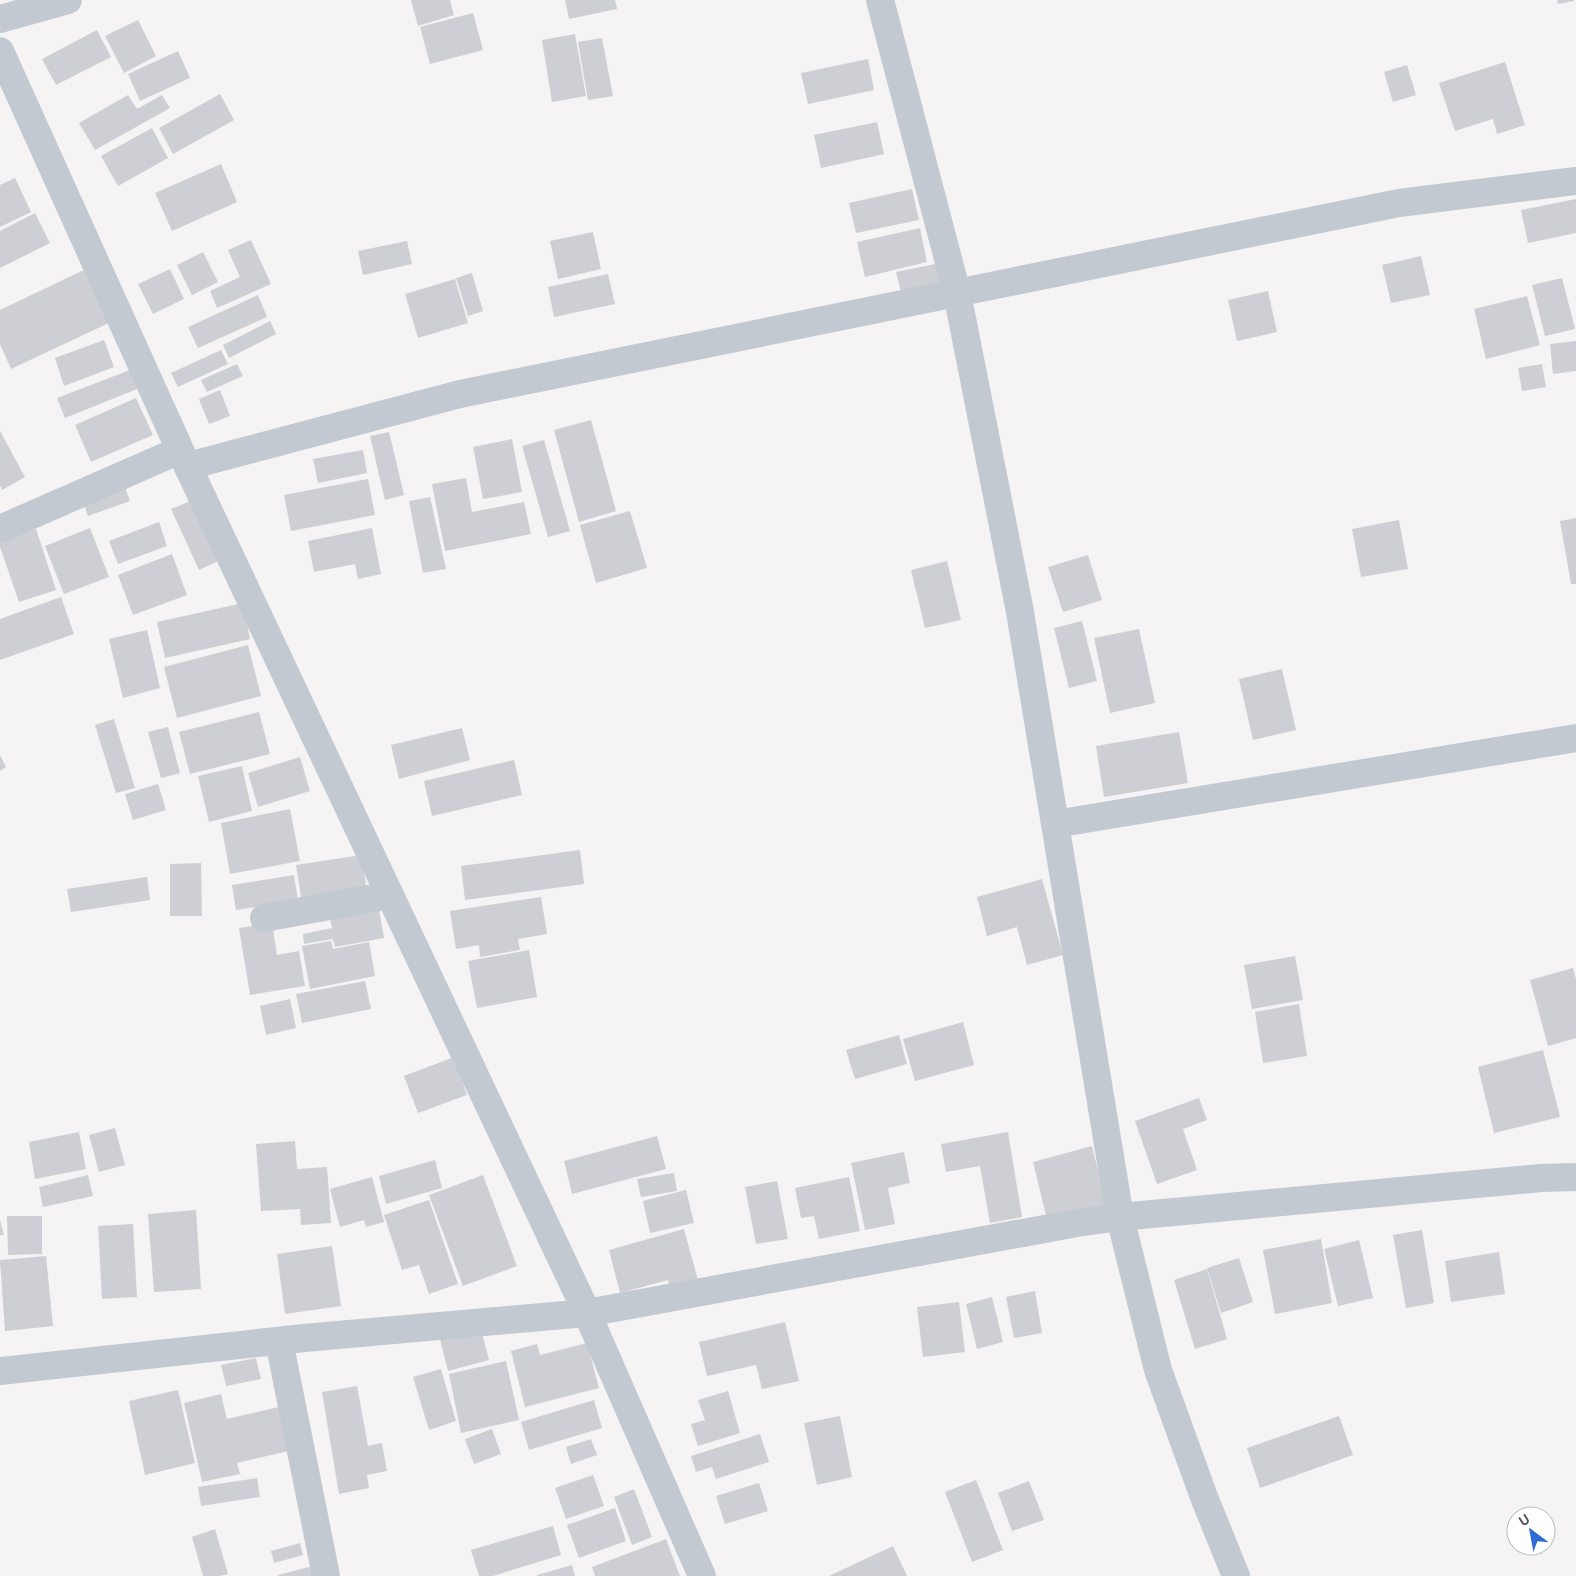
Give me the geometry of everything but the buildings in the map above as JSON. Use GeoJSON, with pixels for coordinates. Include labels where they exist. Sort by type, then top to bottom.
{"type":"FeatureCollection","features":[{"type":"Feature","properties":{"kind":"street"},"geometry":{"type":"LineString","coordinates":[[0,19],[68,0]]}},
{"type":"Feature","properties":{"kind":"street"},"geometry":{"type":"LineString","coordinates":[[880,0],[957,293],[1020,612],[1120,1217],[1158,1370],[1204,1497],[1236,1576]]}},
{"type":"Feature","properties":{"kind":"street"},"geometry":{"type":"LineString","coordinates":[[0,51],[184,458],[587,1313],[702,1576]]}},
{"type":"Feature","properties":{"kind":"street"},"geometry":{"type":"LineString","coordinates":[[0,529],[184,458],[460,394],[1399,203],[1576,180]]}},
{"type":"Feature","properties":{"kind":"street"},"geometry":{"type":"LineString","coordinates":[[1055,824],[1576,738]]}},
{"type":"Feature","properties":{"kind":"street"},"geometry":{"type":"LineString","coordinates":[[264,918],[390,895]]}},
{"type":"Feature","properties":{"kind":"street"},"geometry":{"type":"LineString","coordinates":[[0,1371],[278,1341],[587,1313],[1120,1217],[1541,1178],[1576,1177]]}},
{"type":"Feature","properties":{"kind":"street"},"geometry":{"type":"LineString","coordinates":[[278,1341],[326,1576]]}}]}
